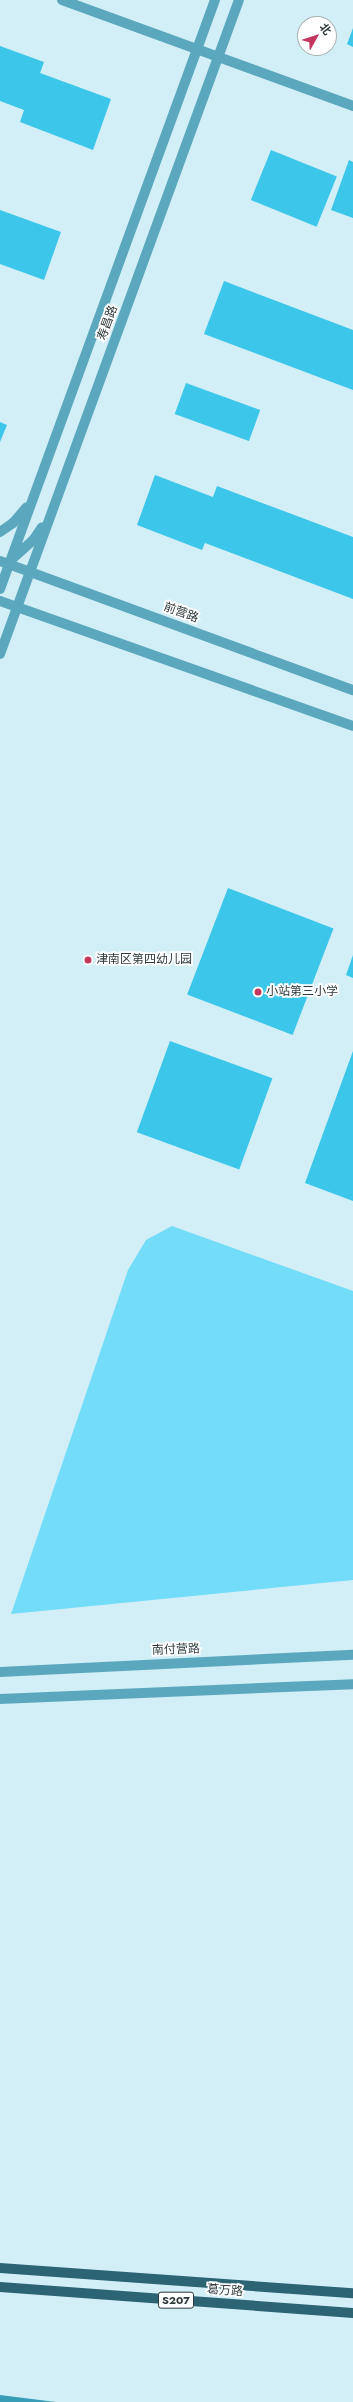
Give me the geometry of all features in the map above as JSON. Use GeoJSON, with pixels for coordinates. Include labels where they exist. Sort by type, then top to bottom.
{"type":"FeatureCollection","features":[{"type":"Feature","properties":{"kind":"main road","name":"葛万路"},"geometry":{"type":"LineString","coordinates":[[0,2268],[353,2293]]}},
{"type":"Feature","properties":{"kind":"main road","name":"葛万路"},"geometry":{"type":"LineString","coordinates":[[0,2287],[353,2313]]}},
{"type":"Feature","properties":{"kind":"street"},"geometry":{"type":"LineString","coordinates":[[62,0],[353,106]]}},
{"type":"Feature","properties":{"kind":"street","name":"寿昌路"},"geometry":{"type":"LineString","coordinates":[[0,589],[5,563],[33,498],[215,0]]}},
{"type":"Feature","properties":{"kind":"street","name":"寿昌路"},"geometry":{"type":"LineString","coordinates":[[0,654],[239,0]]}},
{"type":"Feature","properties":{"kind":"street"},"geometry":{"type":"LineString","coordinates":[[0,532],[18,518],[33,498]]}},
{"type":"Feature","properties":{"kind":"street"},"geometry":{"type":"LineString","coordinates":[[5,563],[34,539],[54,506]]}},
{"type":"Feature","properties":{"kind":"street","name":"前营路"},"geometry":{"type":"LineString","coordinates":[[5,563],[353,690]]}},
{"type":"Feature","properties":{"kind":"street"},"geometry":{"type":"LineString","coordinates":[[0,601],[353,726]]}},
{"type":"Feature","properties":{"kind":"street","name":"南付营路"},"geometry":{"type":"LineString","coordinates":[[0,1672],[353,1655]]}},
{"type":"Feature","properties":{"kind":"street"},"geometry":{"type":"LineString","coordinates":[[0,1699],[353,1684]]}},
{"type":"Feature","properties":{"kind":"shaded area"},"geometry":{"type":"Polygon","coordinates":[[[172,1226],[353,1291],[353,1580],[11,1614],[128,1270],[146,1240],[172,1226]]]}},
{"type":"Feature","properties":{"kind":"shaded area"},"geometry":{"type":"Polygon","coordinates":[[[0,2395],[56,2402],[0,2402],[0,2395]]]}},
{"type":"Feature","properties":{"kind":"building"},"geometry":{"type":"Polygon","coordinates":[[[353,28],[353,47],[347,44],[353,28]]]}},
{"type":"Feature","properties":{"kind":"building"},"geometry":{"type":"Polygon","coordinates":[[[0,46],[44,62],[40,73],[111,99],[93,150],[20,122],[24,110],[0,101],[0,46]]]}},
{"type":"Feature","properties":{"kind":"building"},"geometry":{"type":"Polygon","coordinates":[[[271,150],[337,177],[317,227],[251,200],[271,150]]]}},
{"type":"Feature","properties":{"kind":"building"},"geometry":{"type":"Polygon","coordinates":[[[349,160],[353,162],[353,218],[331,210],[349,160]]]}},
{"type":"Feature","properties":{"kind":"building"},"geometry":{"type":"Polygon","coordinates":[[[0,210],[61,232],[44,280],[0,264],[0,210]]]}},
{"type":"Feature","properties":{"kind":"building"},"geometry":{"type":"Polygon","coordinates":[[[224,281],[353,330],[353,390],[204,334],[224,281]]]}},
{"type":"Feature","properties":{"kind":"building"},"geometry":{"type":"Polygon","coordinates":[[[186,383],[260,410],[249,441],[175,414],[186,383]]]}},
{"type":"Feature","properties":{"kind":"building"},"geometry":{"type":"Polygon","coordinates":[[[0,422],[7,425],[0,442],[0,422]]]}},
{"type":"Feature","properties":{"kind":"building"},"geometry":{"type":"Polygon","coordinates":[[[155,475],[213,497],[217,486],[353,537],[353,599],[205,543],[202,550],[137,525],[155,475]]]}},
{"type":"Feature","properties":{"kind":"building"},"geometry":{"type":"Polygon","coordinates":[[[228,888],[333,928],[293,1035],[187,994],[228,888]]]}},
{"type":"Feature","properties":{"kind":"building"},"geometry":{"type":"Polygon","coordinates":[[[353,955],[353,978],[346,975],[353,955]]]}},
{"type":"Feature","properties":{"kind":"building"},"geometry":{"type":"Polygon","coordinates":[[[170,1041],[272,1078],[239,1169],[137,1132],[170,1041]]]}},
{"type":"Feature","properties":{"kind":"building"},"geometry":{"type":"Polygon","coordinates":[[[353,1051],[353,1201],[305,1183],[353,1051]]]}},
{"type":"Feature","properties":{"kind":"place","name":"津南区第四幼儿园"},"geometry":{"type":"Point","coordinates":[88,960]}},
{"type":"Feature","properties":{"kind":"place","name":"小站第三小学"},"geometry":{"type":"Point","coordinates":[258,992]}}]}
